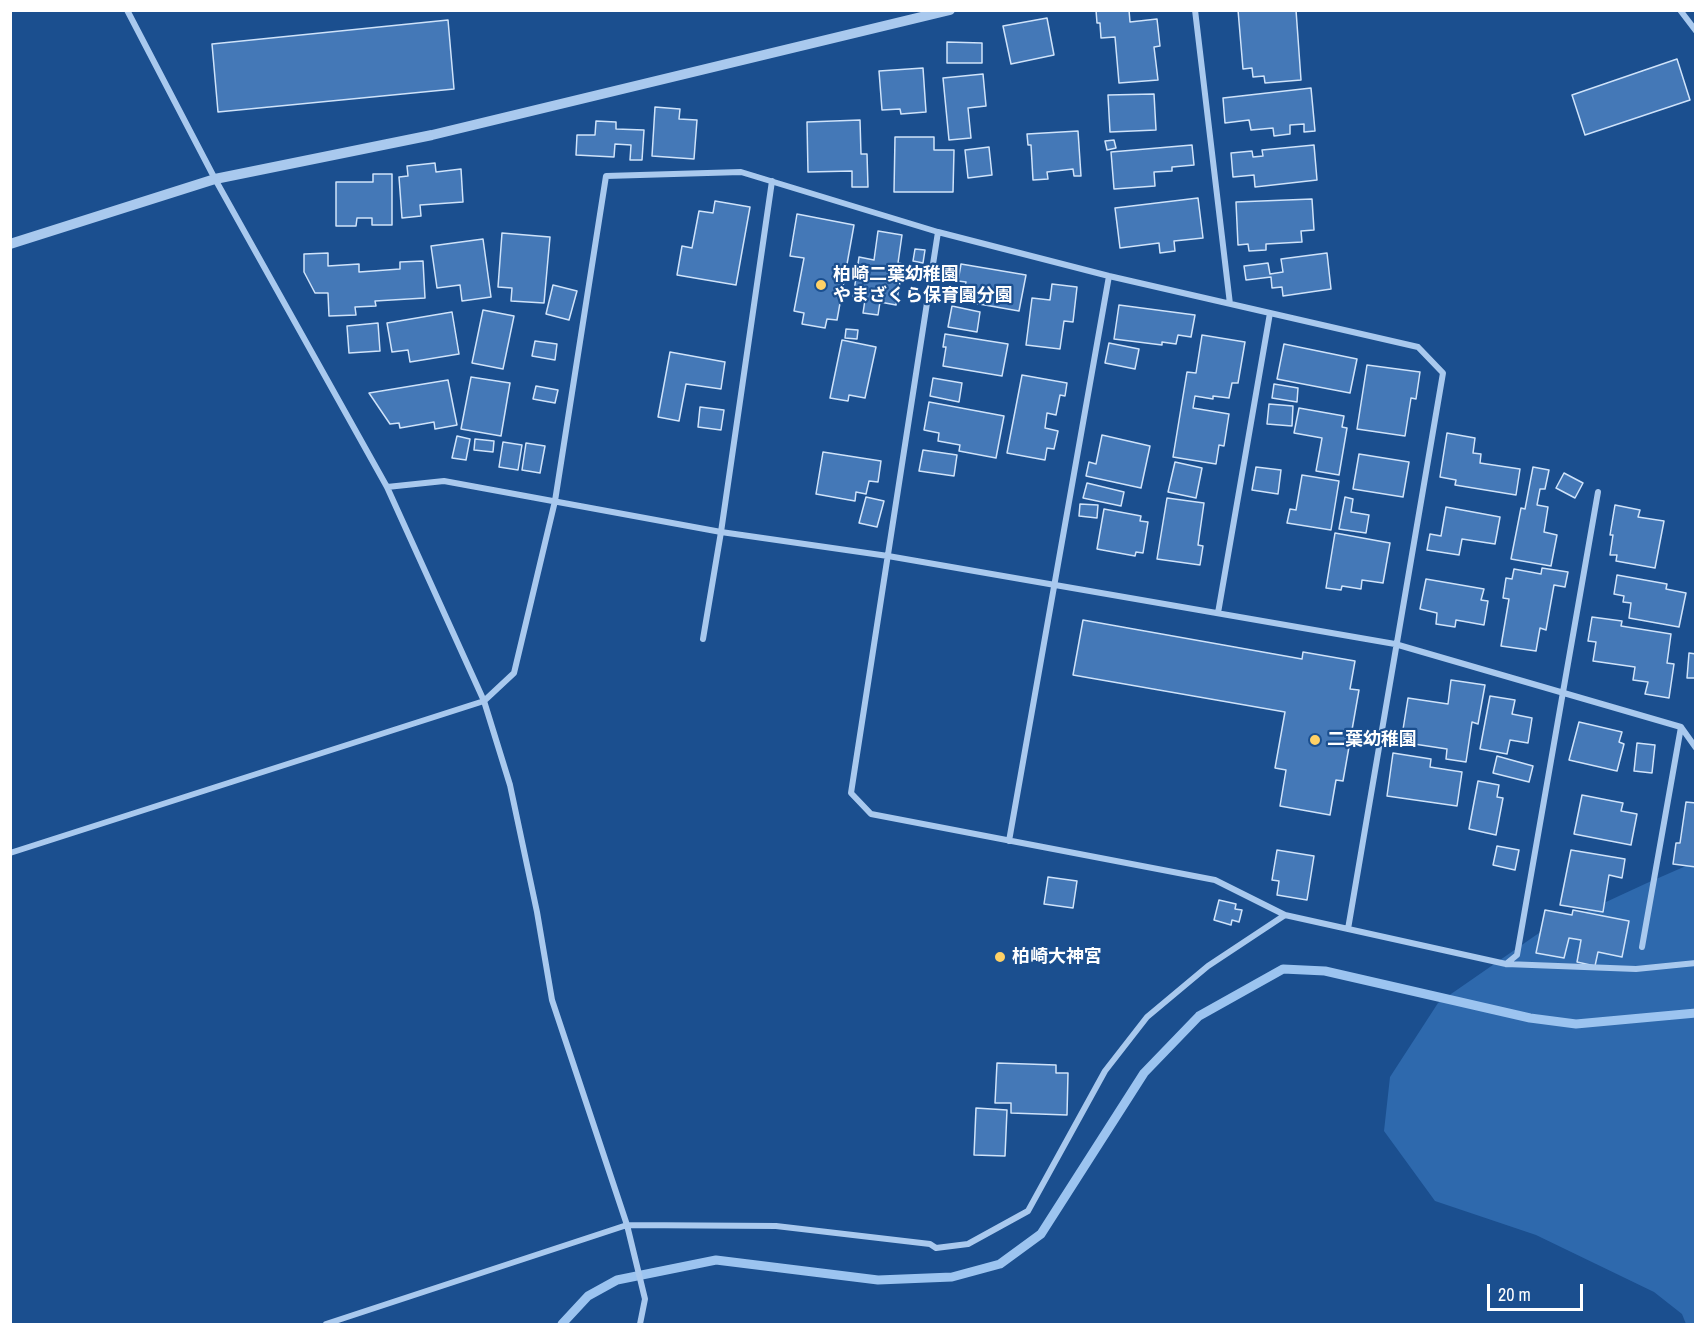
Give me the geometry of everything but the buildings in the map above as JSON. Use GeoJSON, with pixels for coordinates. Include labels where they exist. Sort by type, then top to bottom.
{"type":"FeatureCollection","features":[{"type":"Feature","properties":{"kind":"street"},"geometry":{"type":"LineString","coordinates":[[127,10],[215,178],[387,487],[484,701],[510,785],[537,912],[552,1000],[627,1225],[645,1299],[640,1324]]}},
{"type":"Feature","properties":{"kind":"street"},"geometry":{"type":"LineString","coordinates":[[10,244],[215,178],[432,135],[950,10]]}},
{"type":"Feature","properties":{"kind":"street"},"geometry":{"type":"LineString","coordinates":[[1195,10],[1230,304]]}},
{"type":"Feature","properties":{"kind":"street"},"geometry":{"type":"LineString","coordinates":[[1680,10],[1695,31]]}},
{"type":"Feature","properties":{"kind":"street"},"geometry":{"type":"LineString","coordinates":[[10,853],[484,701],[514,673],[555,501],[606,176],[741,172],[938,232],[1109,276],[1418,347],[1443,373],[1348,929]]}},
{"type":"Feature","properties":{"kind":"street"},"geometry":{"type":"LineString","coordinates":[[703,639],[721,532],[772,181]]}},
{"type":"Feature","properties":{"kind":"street"},"geometry":{"type":"LineString","coordinates":[[938,232],[852,794],[871,814],[1215,880],[1285,915],[1506,964],[1636,969],[1695,963]]}},
{"type":"Feature","properties":{"kind":"street"},"geometry":{"type":"LineString","coordinates":[[1009,841],[1109,276]]}},
{"type":"Feature","properties":{"kind":"street"},"geometry":{"type":"LineString","coordinates":[[1218,613],[1270,313]]}},
{"type":"Feature","properties":{"kind":"street"},"geometry":{"type":"LineString","coordinates":[[387,487],[444,481],[721,532],[888,556],[1395,644],[1681,727],[1695,748]]}},
{"type":"Feature","properties":{"kind":"street"},"geometry":{"type":"LineString","coordinates":[[1506,964],[1517,955],[1598,492]]}},
{"type":"Feature","properties":{"kind":"street"},"geometry":{"type":"LineString","coordinates":[[1642,947],[1681,727]]}},
{"type":"Feature","properties":{"kind":"street"},"geometry":{"type":"LineString","coordinates":[[326,1324],[627,1225],[776,1226],[930,1244],[936,1248],[968,1244],[1028,1210],[1105,1071],[1147,1017],[1208,966],[1285,915]]}},
{"type":"Feature","properties":{"kind":"shaded area"},"geometry":{"type":"Polygon","coordinates":[[[1695,862],[1695,1324],[1686,1324],[1682,1314],[1654,1292],[1536,1235],[1435,1201],[1384,1131],[1390,1077],[1438,1003],[1539,933],[1695,862]]]}},
{"type":"Feature","properties":{"kind":"waterway"},"geometry":{"type":"LineString","coordinates":[[562,1324],[588,1296],[617,1280],[716,1260],[878,1280],[952,1277],[1000,1264],[1041,1234],[1144,1073],[1199,1016],[1283,969],[1325,971],[1530,1018],[1576,1024],[1696,1013]]}},
{"type":"Feature","properties":{"kind":"place","name":"柏崎二葉幼稚園 やまざくら保育園分園"},"geometry":{"type":"Point","coordinates":[821,285]}},
{"type":"Feature","properties":{"kind":"place","name":"二葉幼稚園"},"geometry":{"type":"Point","coordinates":[1315,740]}},
{"type":"Feature","properties":{"kind":"place","name":"柏崎大神宮"},"geometry":{"type":"Point","coordinates":[1000,957]}}]}
